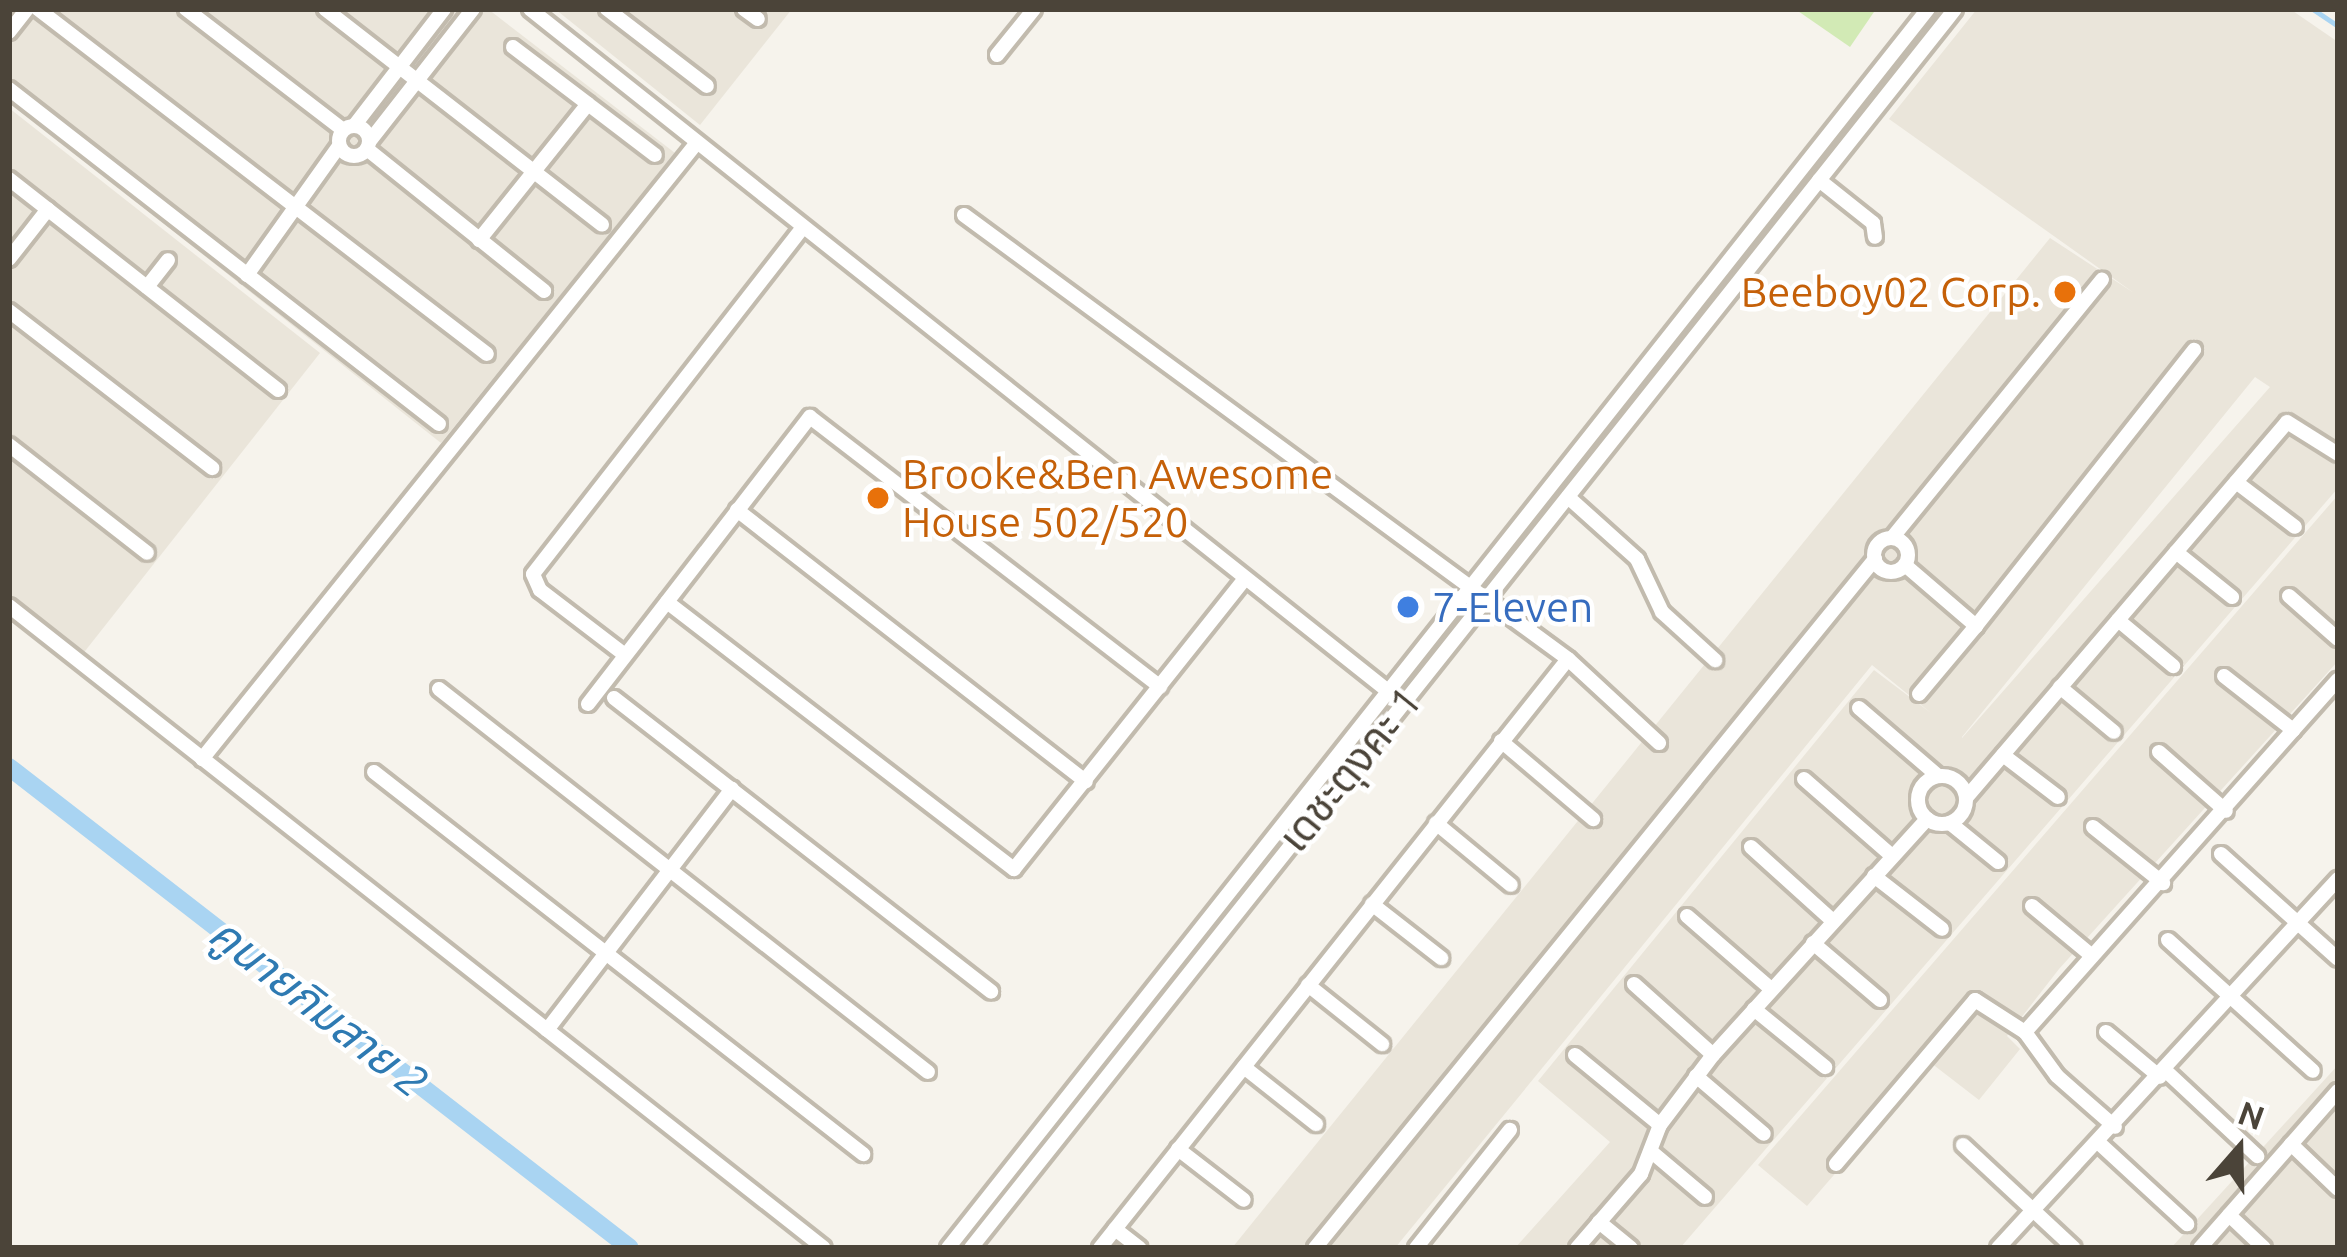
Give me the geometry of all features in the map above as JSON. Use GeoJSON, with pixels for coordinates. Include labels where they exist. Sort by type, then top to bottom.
{"type":"FeatureCollection","features":[{"type":"Feature","properties":{"kind":"street"},"geometry":{"type":"LineString","coordinates":[[9,32],[27,9]]}},
{"type":"Feature","properties":{"kind":"street"},"geometry":{"type":"LineString","coordinates":[[38,9],[487,354]]}},
{"type":"Feature","properties":{"kind":"street"},"geometry":{"type":"LineString","coordinates":[[186,9],[349,128],[544,291]]}},
{"type":"Feature","properties":{"kind":"street"},"geometry":{"type":"LineString","coordinates":[[326,9],[602,225]]}},
{"type":"Feature","properties":{"kind":"street"},"geometry":{"type":"LineString","coordinates":[[247,275],[349,128],[401,68],[443,9]]}},
{"type":"Feature","properties":{"kind":"street"},"geometry":{"type":"LineString","coordinates":[[339,146],[353,156],[368,145],[472,9]]}},
{"type":"Feature","properties":{"kind":"street"},"geometry":{"type":"LineString","coordinates":[[530,9],[801,230],[1402,702]]}},
{"type":"Feature","properties":{"kind":"street"},"geometry":{"type":"LineString","coordinates":[[607,9],[707,86]]}},
{"type":"Feature","properties":{"kind":"street"},"geometry":{"type":"LineString","coordinates":[[744,9],[758,20]]}},
{"type":"Feature","properties":{"kind":"street"},"geometry":{"type":"LineString","coordinates":[[997,55],[1034,9]]}},
{"type":"Feature","properties":{"kind":"street","name":"เดชะตุงคะ 1"},"geometry":{"type":"LineString","coordinates":[[948,1248],[1928,9]]}},
{"type":"Feature","properties":{"kind":"street","name":"เดชะตุงคะ 1"},"geometry":{"type":"LineString","coordinates":[[971,1248],[1955,9]]}},
{"type":"Feature","properties":{"kind":"street"},"geometry":{"type":"LineString","coordinates":[[513,47],[655,154]]}},
{"type":"Feature","properties":{"kind":"street"},"geometry":{"type":"LineString","coordinates":[[9,89],[439,424]]}},
{"type":"Feature","properties":{"kind":"street"},"geometry":{"type":"LineString","coordinates":[[479,240],[588,104]]}},
{"type":"Feature","properties":{"kind":"street"},"geometry":{"type":"LineString","coordinates":[[202,759],[695,145]]}},
{"type":"Feature","properties":{"kind":"street"},"geometry":{"type":"LineString","coordinates":[[9,179],[278,390]]}},
{"type":"Feature","properties":{"kind":"street"},"geometry":{"type":"LineString","coordinates":[[1819,180],[1874,223],[1875,237]]}},
{"type":"Feature","properties":{"kind":"street"},"geometry":{"type":"LineString","coordinates":[[9,259],[48,209]]}},
{"type":"Feature","properties":{"kind":"street"},"geometry":{"type":"LineString","coordinates":[[964,214],[1568,658],[1659,743]]}},
{"type":"Feature","properties":{"kind":"street"},"geometry":{"type":"LineString","coordinates":[[625,655],[540,590],[533,574],[801,230]]}},
{"type":"Feature","properties":{"kind":"street"},"geometry":{"type":"LineString","coordinates":[[147,287],[168,260]]}},
{"type":"Feature","properties":{"kind":"street"},"geometry":{"type":"LineString","coordinates":[[1315,1248],[1875,559],[1878,544],[1892,538],[2102,280]]}},
{"type":"Feature","properties":{"kind":"street"},"geometry":{"type":"LineString","coordinates":[[9,311],[212,468]]}},
{"type":"Feature","properties":{"kind":"street"},"geometry":{"type":"LineString","coordinates":[[1919,694],[2194,350]]}},
{"type":"Feature","properties":{"kind":"street"},"geometry":{"type":"LineString","coordinates":[[588,704],[806,420],[817,419],[1160,687]]}},
{"type":"Feature","properties":{"kind":"street"},"geometry":{"type":"LineString","coordinates":[[1950,823],[1966,797],[2287,422],[2338,454]]}},
{"type":"Feature","properties":{"kind":"street"},"geometry":{"type":"LineString","coordinates":[[9,445],[147,553]]}},
{"type":"Feature","properties":{"kind":"street"},"geometry":{"type":"LineString","coordinates":[[2236,482],[2295,527]]}},
{"type":"Feature","properties":{"kind":"street"},"geometry":{"type":"LineString","coordinates":[[1568,497],[1628,548],[1662,613],[1715,661]]}},
{"type":"Feature","properties":{"kind":"street"},"geometry":{"type":"LineString","coordinates":[[737,510],[1086,782]]}},
{"type":"Feature","properties":{"kind":"street"},"geometry":{"type":"LineString","coordinates":[[1892,538],[1908,551],[1905,565]]}},
{"type":"Feature","properties":{"kind":"street"},"geometry":{"type":"LineString","coordinates":[[2176,552],[2232,597]]}},
{"type":"Feature","properties":{"kind":"street"},"geometry":{"type":"LineString","coordinates":[[1875,559],[1888,572],[1905,565]]}},
{"type":"Feature","properties":{"kind":"street"},"geometry":{"type":"LineString","coordinates":[[1905,565],[1976,626]]}},
{"type":"Feature","properties":{"kind":"street"},"geometry":{"type":"LineString","coordinates":[[667,602],[1006,867],[1022,865],[1245,579]]}},
{"type":"Feature","properties":{"kind":"street"},"geometry":{"type":"LineString","coordinates":[[2289,596],[2338,639]]}},
{"type":"Feature","properties":{"kind":"street"},"geometry":{"type":"LineString","coordinates":[[9,606],[824,1248]]}},
{"type":"Feature","properties":{"kind":"street"},"geometry":{"type":"LineString","coordinates":[[2118,620],[2174,666]]}},
{"type":"Feature","properties":{"kind":"street"},"geometry":{"type":"LineString","coordinates":[[1100,1248],[1568,658]]}},
{"type":"Feature","properties":{"kind":"street"},"geometry":{"type":"LineString","coordinates":[[2224,676],[2293,730]]}},
{"type":"Feature","properties":{"kind":"street"},"geometry":{"type":"LineString","coordinates":[[2025,1032],[2163,883],[2338,680]]}},
{"type":"Feature","properties":{"kind":"street"},"geometry":{"type":"LineString","coordinates":[[2060,687],[2114,732]]}},
{"type":"Feature","properties":{"kind":"street"},"geometry":{"type":"LineString","coordinates":[[439,689],[928,1072]]}},
{"type":"Feature","properties":{"kind":"street"},"geometry":{"type":"LineString","coordinates":[[614,698],[991,992]]}},
{"type":"Feature","properties":{"kind":"street"},"geometry":{"type":"LineString","coordinates":[[1859,708],[1937,776],[1953,778],[1966,797]]}},
{"type":"Feature","properties":{"kind":"street"},"geometry":{"type":"LineString","coordinates":[[1501,741],[1593,819]]}},
{"type":"Feature","properties":{"kind":"street"},"geometry":{"type":"LineString","coordinates":[[2159,752],[2226,811]]}},
{"type":"Feature","properties":{"kind":"street"},"geometry":{"type":"LineString","coordinates":[[2003,754],[2058,797]]}},
{"type":"Feature","properties":{"kind":"street"},"geometry":{"type":"LineString","coordinates":[[374,772],[863,1154]]}},
{"type":"Feature","properties":{"kind":"street"},"geometry":{"type":"LineString","coordinates":[[1927,819],[1919,790],[1937,776]]}},
{"type":"Feature","properties":{"kind":"street"},"geometry":{"type":"LineString","coordinates":[[1804,779],[1892,856]]}},
{"type":"Feature","properties":{"kind":"street"},"geometry":{"type":"LineString","coordinates":[[547,1030],[732,789]]}},
{"type":"Feature","properties":{"kind":"street"},"geometry":{"type":"LineString","coordinates":[[1927,819],[1950,823],[1998,862]]}},
{"type":"Feature","properties":{"kind":"street"},"geometry":{"type":"LineString","coordinates":[[1577,1248],[1653,1153],[1660,1125],[1713,1055],[1927,819]]}},
{"type":"Feature","properties":{"kind":"street"},"geometry":{"type":"LineString","coordinates":[[1436,823],[1511,885]]}},
{"type":"Feature","properties":{"kind":"street"},"geometry":{"type":"LineString","coordinates":[[2093,826],[2163,883]]}},
{"type":"Feature","properties":{"kind":"street"},"geometry":{"type":"LineString","coordinates":[[1751,847],[1834,921]]}},
{"type":"Feature","properties":{"kind":"street"},"geometry":{"type":"LineString","coordinates":[[2221,854],[2338,959]]}},
{"type":"Feature","properties":{"kind":"street"},"geometry":{"type":"LineString","coordinates":[[1874,876],[1942,929]]}},
{"type":"Feature","properties":{"kind":"street"},"geometry":{"type":"LineString","coordinates":[[1998,1248],[2115,1127],[2338,879]]}},
{"type":"Feature","properties":{"kind":"street"},"geometry":{"type":"LineString","coordinates":[[1372,904],[1442,958]]}},
{"type":"Feature","properties":{"kind":"street"},"geometry":{"type":"LineString","coordinates":[[2032,906],[2092,956]]}},
{"type":"Feature","properties":{"kind":"street"},"geometry":{"type":"LineString","coordinates":[[1687,916],[1772,989]]}},
{"type":"Feature","properties":{"kind":"street"},"geometry":{"type":"LineString","coordinates":[[2168,940],[2229,1000],[2313,1071]]}},
{"type":"Feature","properties":{"kind":"street"},"geometry":{"type":"LineString","coordinates":[[1813,943],[1880,1000]]}},
{"type":"Feature","properties":{"kind":"street"},"geometry":{"type":"LineString","coordinates":[[1634,984],[1713,1055]]}},
{"type":"Feature","properties":{"kind":"street"},"geometry":{"type":"LineString","coordinates":[[1308,986],[1382,1044]]}},
{"type":"Feature","properties":{"kind":"street"},"geometry":{"type":"LineString","coordinates":[[1836,1164],[1975,1000],[2025,1032],[2057,1076],[2115,1127]]}},
{"type":"Feature","properties":{"kind":"street"},"geometry":{"type":"LineString","coordinates":[[1754,1009],[1825,1067]]}},
{"type":"Feature","properties":{"kind":"street"},"geometry":{"type":"LineString","coordinates":[[2106,1032],[2258,1156]]}},
{"type":"Feature","properties":{"kind":"street"},"geometry":{"type":"LineString","coordinates":[[1575,1054],[1660,1125]]}},
{"type":"Feature","properties":{"kind":"street"},"geometry":{"type":"LineString","coordinates":[[1244,1066],[1316,1124]]}},
{"type":"Feature","properties":{"kind":"street"},"geometry":{"type":"LineString","coordinates":[[1696,1076],[1764,1134]]}},
{"type":"Feature","properties":{"kind":"street"},"geometry":{"type":"LineString","coordinates":[[2200,1248],[2338,1091]]}},
{"type":"Feature","properties":{"kind":"street"},"geometry":{"type":"LineString","coordinates":[[1416,1248],[1510,1130]]}},
{"type":"Feature","properties":{"kind":"street"},"geometry":{"type":"LineString","coordinates":[[2099,1143],[2187,1224]]}},
{"type":"Feature","properties":{"kind":"street"},"geometry":{"type":"LineString","coordinates":[[2290,1144],[2338,1189]]}},
{"type":"Feature","properties":{"kind":"street"},"geometry":{"type":"LineString","coordinates":[[1964,1145],[2074,1248]]}},
{"type":"Feature","properties":{"kind":"street"},"geometry":{"type":"LineString","coordinates":[[1178,1149],[1244,1200]]}},
{"type":"Feature","properties":{"kind":"street"},"geometry":{"type":"LineString","coordinates":[[1653,1153],[1705,1197]]}},
{"type":"Feature","properties":{"kind":"street"},"geometry":{"type":"LineString","coordinates":[[2229,1215],[2264,1248]]}},
{"type":"Feature","properties":{"kind":"street"},"geometry":{"type":"LineString","coordinates":[[1599,1222],[1631,1248]]}},
{"type":"Feature","properties":{"kind":"street"},"geometry":{"type":"LineString","coordinates":[[1115,1229],[1139,1248]]}},
{"type":"Feature","properties":{"kind":"shaded area"},"geometry":{"type":"Polygon","coordinates":[[[9,9],[488,9],[675,153],[441,443],[9,101],[9,9]]]}},
{"type":"Feature","properties":{"kind":"shaded area"},"geometry":{"type":"Polygon","coordinates":[[[555,9],[792,9],[700,125],[555,9]]]}},
{"type":"Feature","properties":{"kind":"shaded area"},"geometry":{"type":"Polygon","coordinates":[[[1977,9],[2290,9],[2338,42],[2338,488],[1680,1248],[1515,1248],[1610,1142],[1538,1081],[1874,670],[1931,713],[1872,665],[1395,1248],[1232,1248],[2050,238],[2134,293],[1889,119],[1977,9]],[[2255,377],[1962,738],[2270,387],[2255,377]]]}},
{"type":"Feature","properties":{"kind":"shaded area"},"geometry":{"type":"Polygon","coordinates":[[[9,108],[320,353],[78,660],[9,607],[9,108]]]}},
{"type":"Feature","properties":{"kind":"shaded area"},"geometry":{"type":"Polygon","coordinates":[[[2338,495],[2338,661],[2059,969],[2007,1036],[2020,1049],[1979,1100],[1931,1063],[1807,1206],[1758,1165],[2338,495]]]}},
{"type":"Feature","properties":{"kind":"shaded area"},"geometry":{"type":"Polygon","coordinates":[[[2338,1065],[2338,1248],[2171,1248],[2338,1065]]]}},
{"type":"Feature","properties":{"kind":"green space"},"geometry":{"type":"Polygon","coordinates":[[[1795,9],[1876,9],[1850,47],[1795,9]]]}},
{"type":"Feature","properties":{"kind":"waterway"},"geometry":{"type":"LineString","coordinates":[[2313,9],[2338,26]]}},
{"type":"Feature","properties":{"kind":"waterway","name":"คูนายกิมสาย 2"},"geometry":{"type":"LineString","coordinates":[[9,767],[630,1248]]}},
{"type":"Feature","properties":{"kind":"place","name":"Beeboy02 Corp."},"geometry":{"type":"Point","coordinates":[2065,292]}},
{"type":"Feature","properties":{"kind":"place","name":"Brooke&Ben Awesome House 502/520"},"geometry":{"type":"Point","coordinates":[878,498]}},
{"type":"Feature","properties":{"kind":"place","name":"7-Eleven"},"geometry":{"type":"Point","coordinates":[1408,607]}}]}
